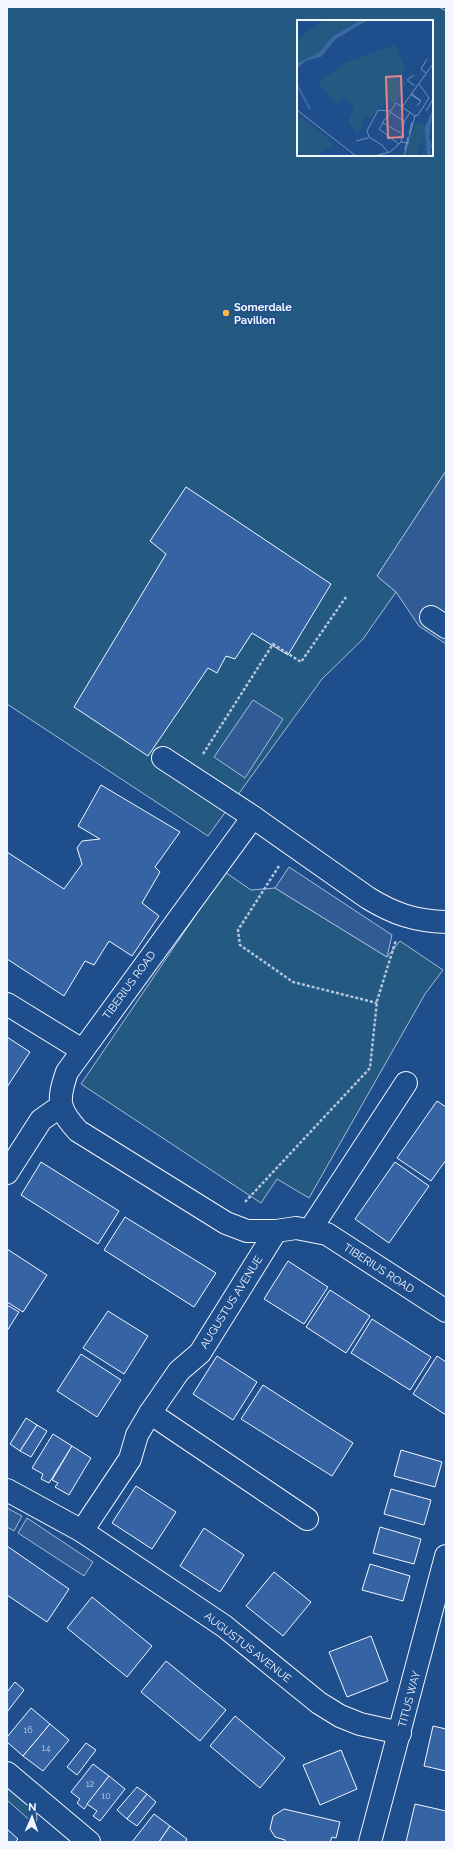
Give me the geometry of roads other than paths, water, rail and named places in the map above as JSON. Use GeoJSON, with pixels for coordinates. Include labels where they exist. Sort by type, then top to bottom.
{"type":"FeatureCollection","features":[{"type":"Feature","properties":{"kind":"street"},"geometry":{"type":"LineString","coordinates":[[163,758],[189,777],[253,817],[387,910],[403,916],[429,922],[446,922]]}},
{"type":"Feature","properties":{"kind":"street","name":"TIBERIUS ROAD"},"geometry":{"type":"LineString","coordinates":[[253,817],[67,1072],[62,1088],[61,1106],[65,1116],[78,1131],[226,1223],[247,1231],[276,1232],[296,1228],[326,1234],[446,1310]]}},
{"type":"Feature","properties":{"kind":"street"},"geometry":{"type":"LineString","coordinates":[[7,1004],[82,1050]]}},
{"type":"Feature","properties":{"kind":"street"},"geometry":{"type":"LineString","coordinates":[[310,1230],[406,1083]]}},
{"type":"Feature","properties":{"kind":"street"},"geometry":{"type":"LineString","coordinates":[[7,1172],[41,1120],[61,1106]]}},
{"type":"Feature","properties":{"kind":"street","name":"AUGUSTUS AVENUE"},"geometry":{"type":"LineString","coordinates":[[82,1531],[130,1459],[137,1435],[150,1413],[179,1371],[200,1353],[276,1232]]}},
{"type":"Feature","properties":{"kind":"street"},"geometry":{"type":"LineString","coordinates":[[150,1413],[307,1519]]}},
{"type":"Feature","properties":{"kind":"street","name":"AUGUSTUS AVENUE"},"geometry":{"type":"LineString","coordinates":[[7,1490],[82,1531],[224,1626],[319,1703],[340,1716],[360,1724],[400,1734]]}},
{"type":"Feature","properties":{"kind":"street","name":"TITUS WAY"},"geometry":{"type":"LineString","coordinates":[[370,1842],[400,1734],[446,1556]]}},
{"type":"Feature","properties":{"kind":"street"},"geometry":{"type":"LineString","coordinates":[[7,1773],[89,1842]]}},
{"type":"Feature","properties":{"kind":"place","name":"Somerdale Pavilion"},"geometry":{"type":"Point","coordinates":[226,313]}}]}
